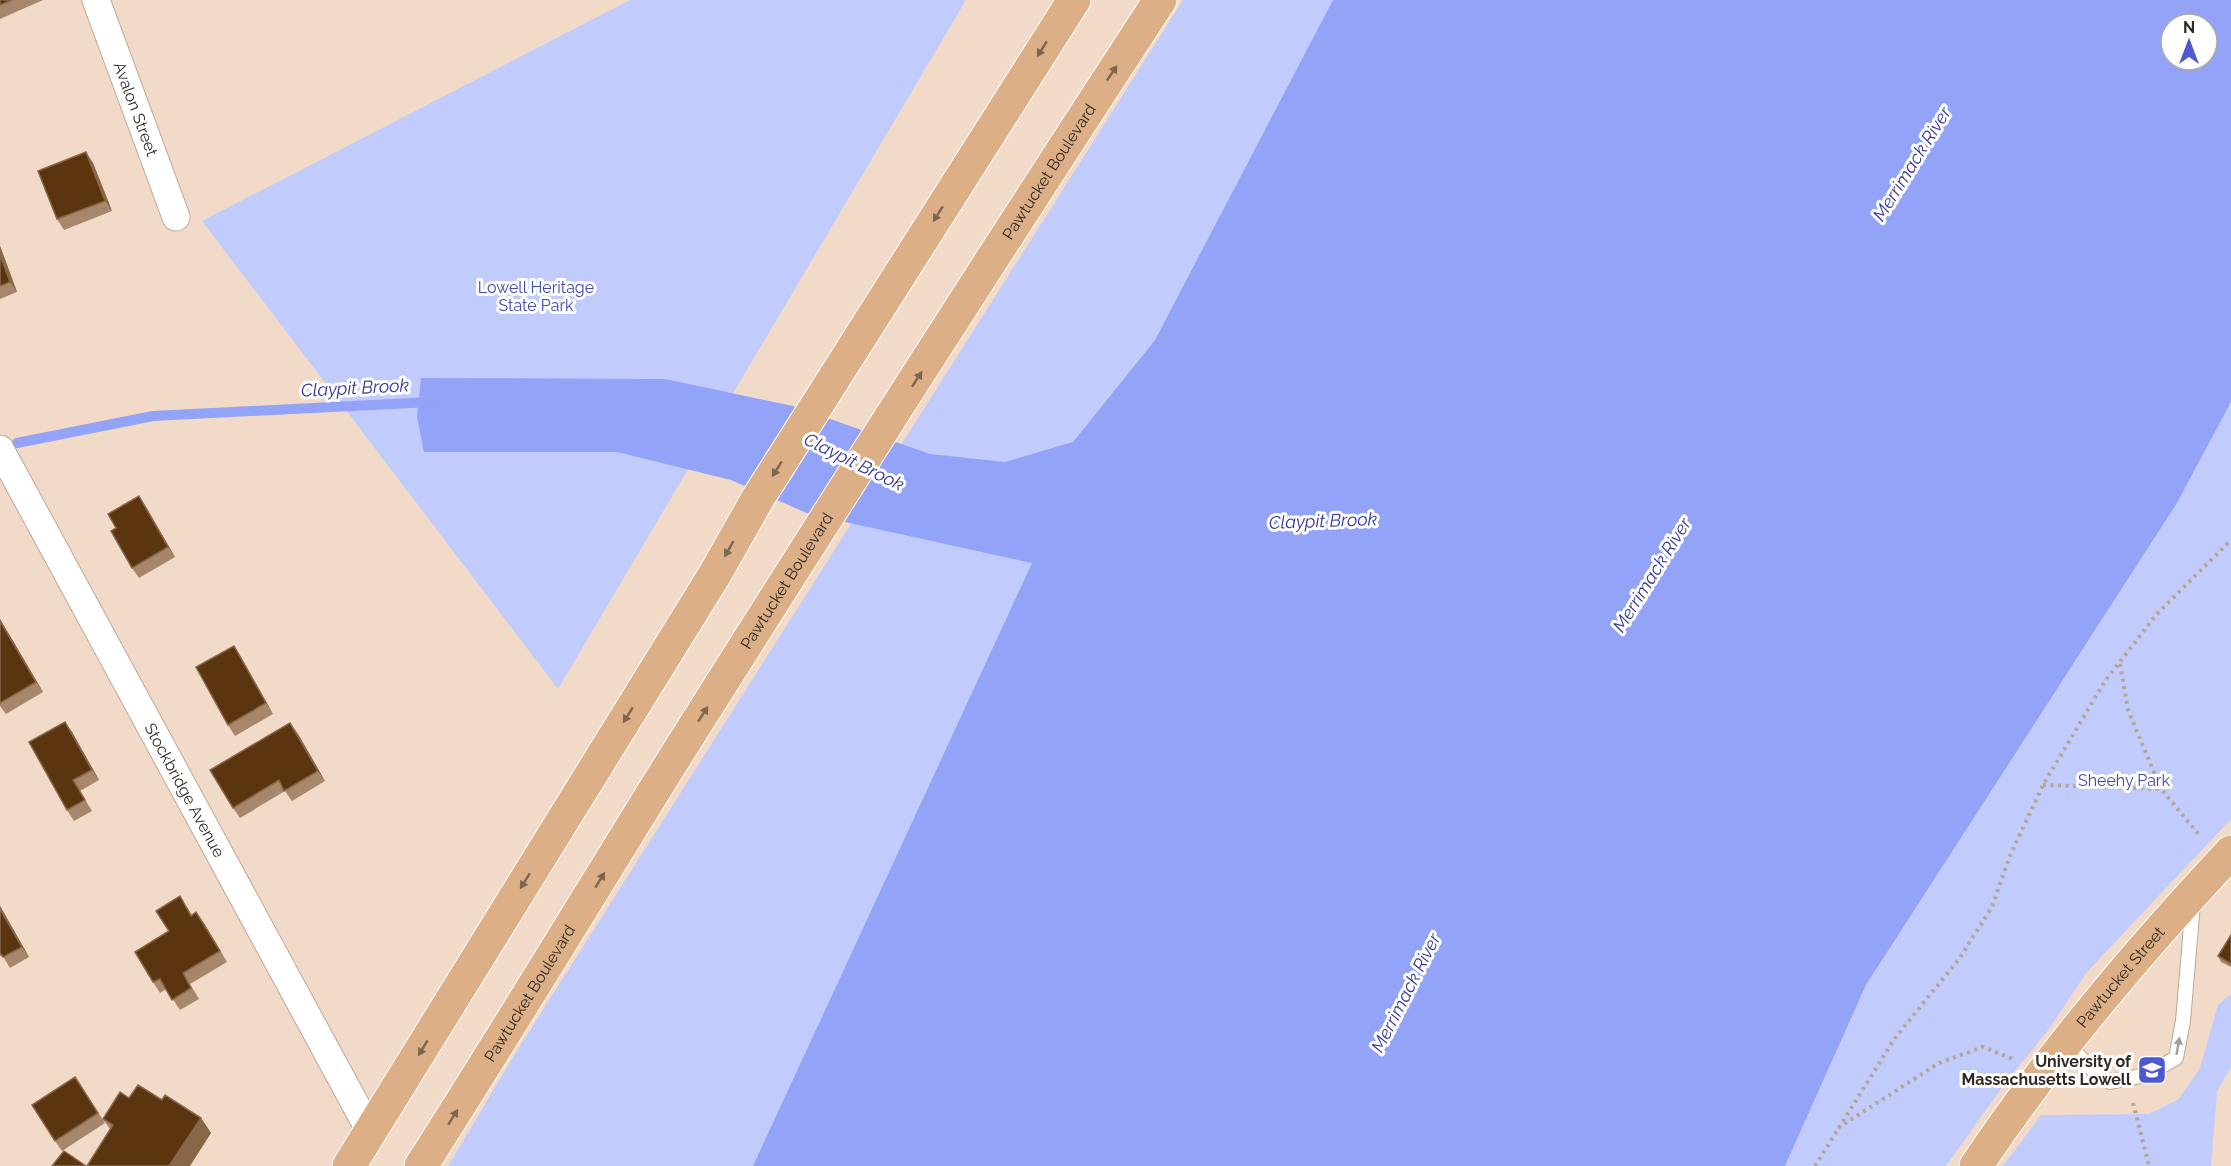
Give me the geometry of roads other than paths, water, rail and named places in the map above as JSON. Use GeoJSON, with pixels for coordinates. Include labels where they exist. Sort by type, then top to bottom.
{"type":"FeatureCollection","features":[{"type":"Feature","properties":{"kind":"main road"},"geometry":{"type":"LineString","coordinates":[[349,1166],[715,574],[758,498],[1074,0]]}},
{"type":"Feature","properties":{"kind":"main road","name":"Pawtucket Boulevard"},"geometry":{"type":"LineString","coordinates":[[421,1166],[670,765],[1020,220],[1078,123],[1160,0]]}},
{"type":"Feature","properties":{"kind":"main road","name":"Pawtucket Street"},"geometry":{"type":"LineString","coordinates":[[1976,1166],[2044,1071],[2110,988],[2231,852]]}},
{"type":"Feature","properties":{"kind":"street","name":"Avalon Street"},"geometry":{"type":"LineString","coordinates":[[96,0],[176,217]]}},
{"type":"Feature","properties":{"kind":"street","name":"Stockbridge Avenue"},"geometry":{"type":"LineString","coordinates":[[0,449],[371,1133]]}},
{"type":"Feature","properties":{"kind":"lane"},"geometry":{"type":"LineString","coordinates":[[2067,1042],[2086,1065],[2110,1082],[2146,1075],[2176,1058],[2183,1021],[2188,934],[2195,890]]}},
{"type":"Feature","properties":{"kind":"water","name":"Merrimack River"},"geometry":{"type":"Polygon","coordinates":[[[1333,0],[2231,0],[2231,402],[2177,503],[1866,985],[1785,1166],[753,1166],[1032,563],[809,514],[731,480],[617,452],[424,452],[417,417],[421,378],[665,379],[793,406],[930,454],[1005,462],[1073,442],[1155,340],[1333,0]]]}},
{"type":"Feature","properties":{"kind":"waterway","name":"Claypit Brook"},"geometry":{"type":"LineString","coordinates":[[17,443],[153,416],[431,402]]}},
{"type":"Feature","properties":{"kind":"place","name":"University of Massachusetts Lowell"},"geometry":{"type":"Point","coordinates":[2152,1070]}},
{"type":"Feature","properties":{"kind":"park label","name":"Lowell Heritage State Park"},"geometry":{"type":"Point","coordinates":[536,296]}},
{"type":"Feature","properties":{"kind":"park label","name":"Sheehy Park"},"geometry":{"type":"Point","coordinates":[2124,780]}}]}
